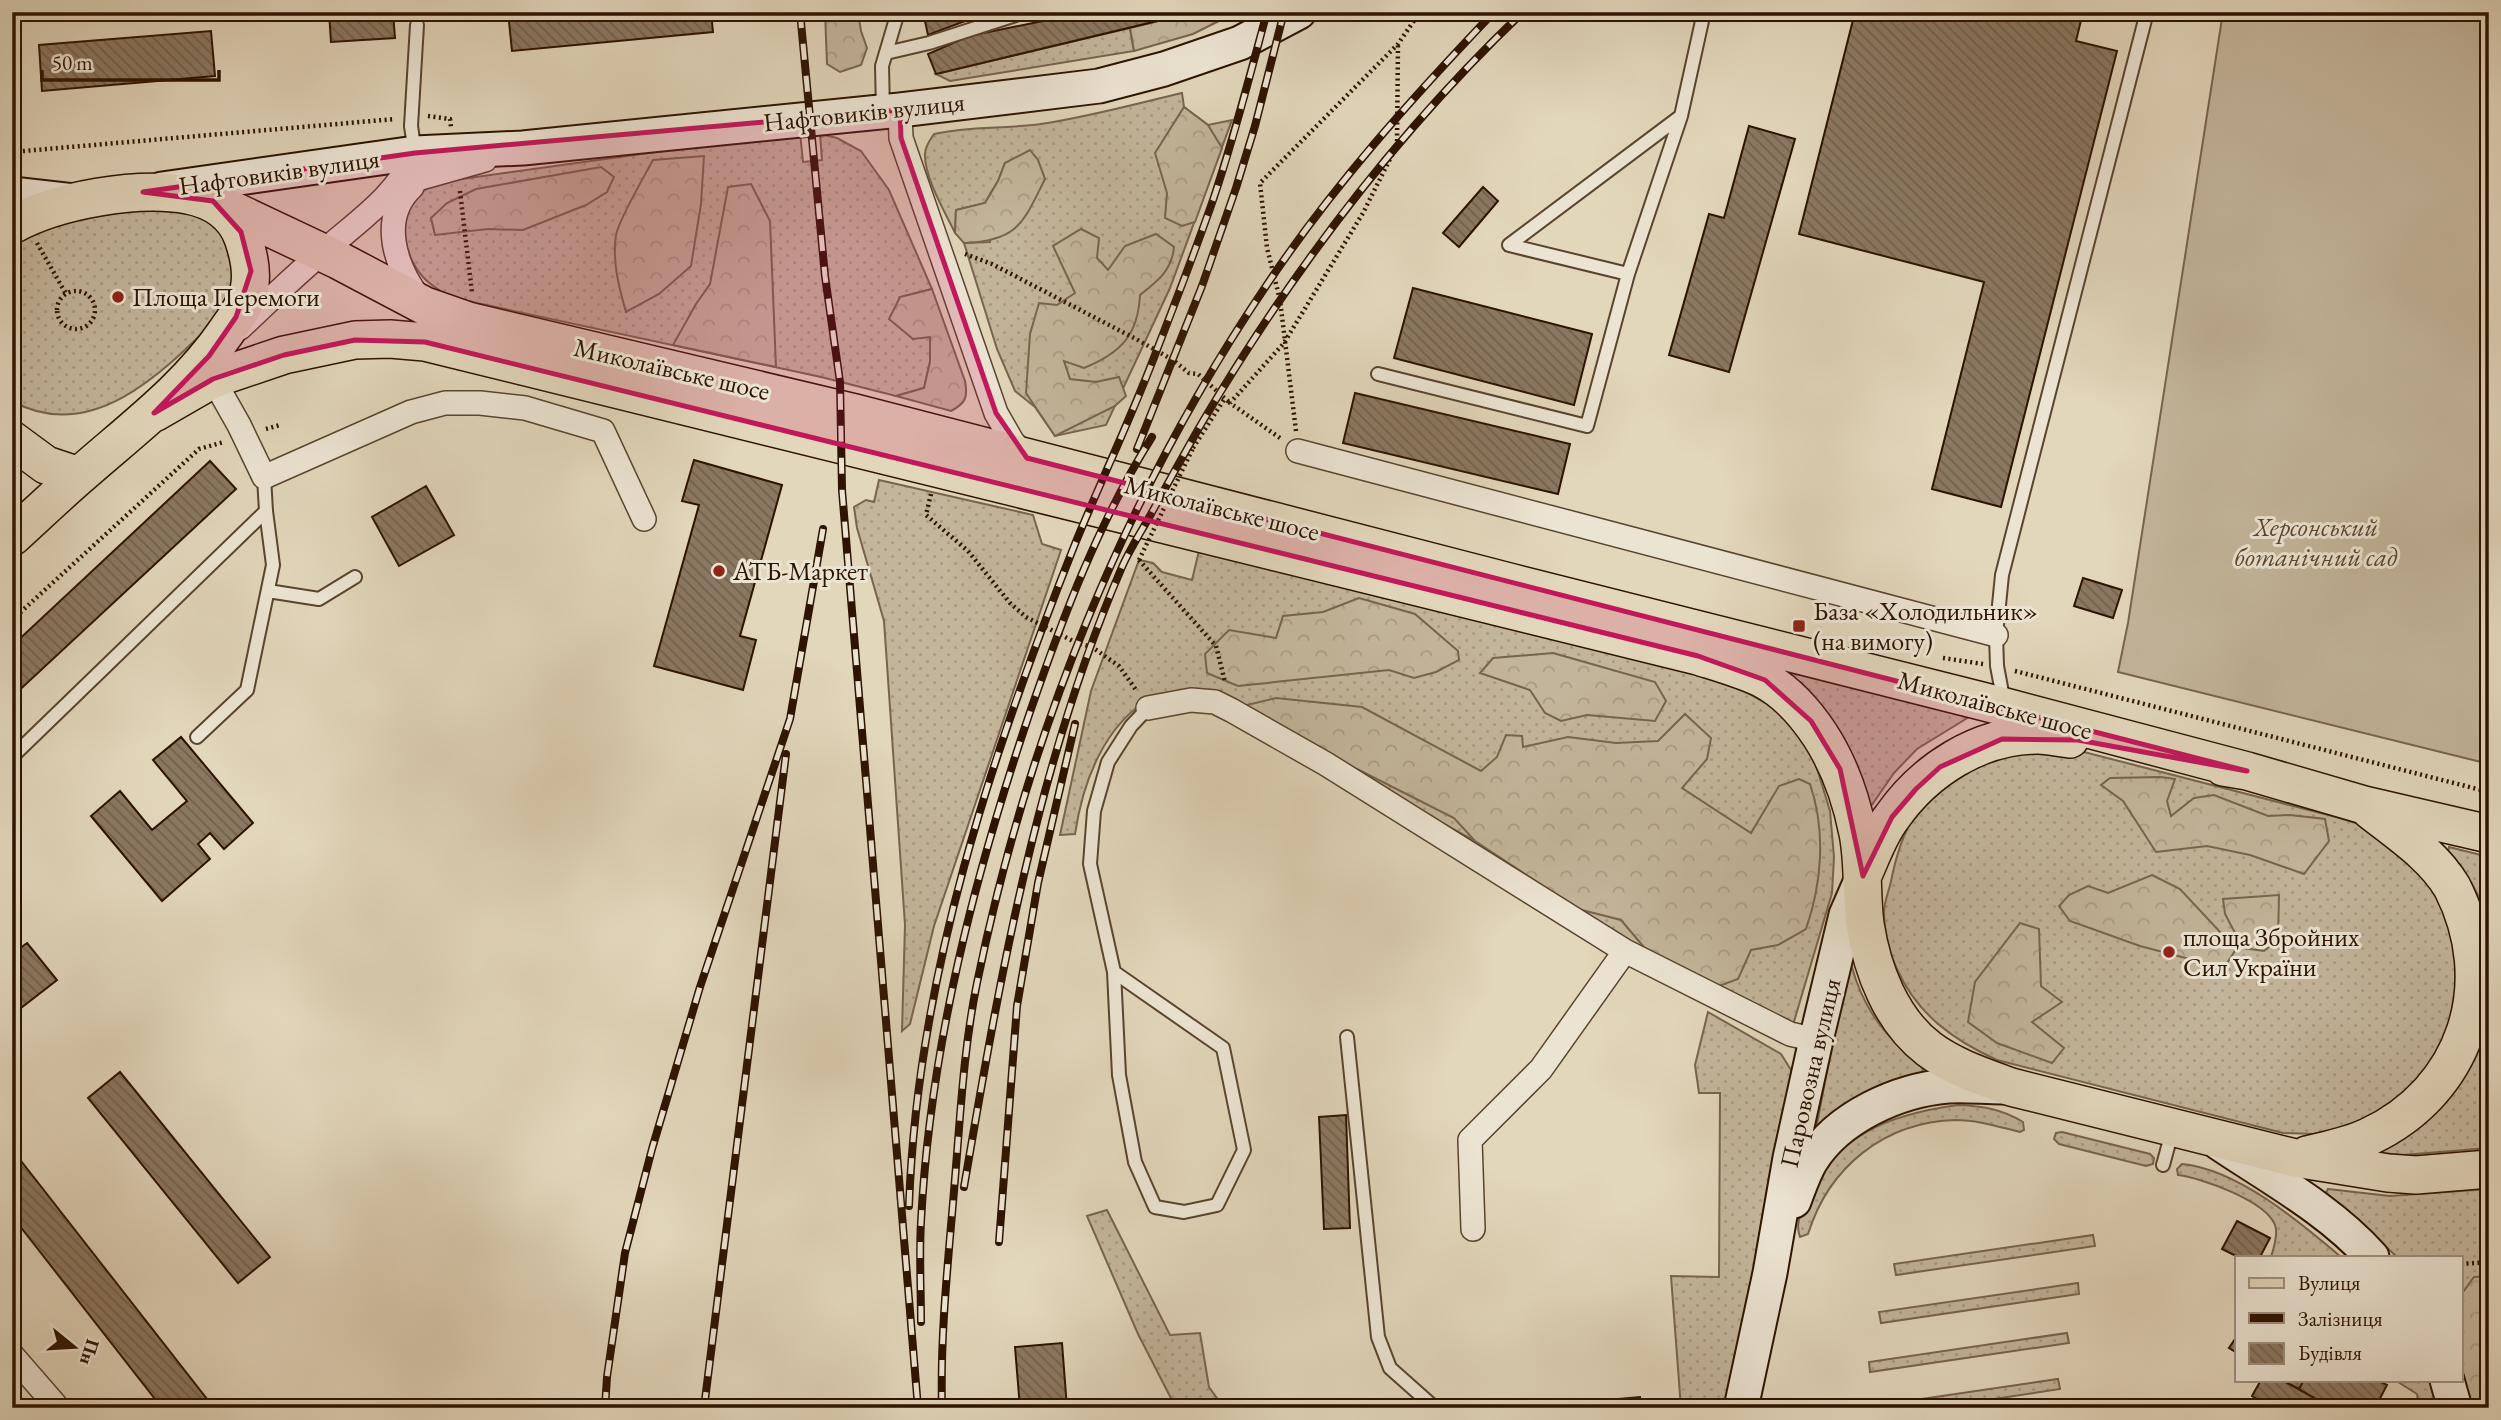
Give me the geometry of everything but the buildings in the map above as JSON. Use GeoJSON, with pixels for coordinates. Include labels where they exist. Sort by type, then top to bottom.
{"type":"FeatureCollection","features":[{"type":"Feature","properties":{"kind":"main road","name":"Миколаївське шосе"},"geometry":{"type":"LineString","coordinates":[[16,213],[74,201],[143,192],[176,193],[213,201],[322,252],[425,306],[468,321],[824,406],[2247,771]]}},
{"type":"Feature","properties":{"kind":"main road"},"geometry":{"type":"LineString","coordinates":[[211,368],[244,304],[251,271],[241,232],[229,215],[213,201]]}},
{"type":"Feature","properties":{"kind":"main road","name":"Миколаївське шосе"},"geometry":{"type":"LineString","coordinates":[[79,476],[211,368],[355,340],[425,342],[1743,670],[1782,692],[1811,722],[1840,769],[1858,835],[1863,876]]}},
{"type":"Feature","properties":{"kind":"main road"},"geometry":{"type":"LineString","coordinates":[[12,440],[47,465],[79,476],[12,537]]}},
{"type":"Feature","properties":{"kind":"main road"},"geometry":{"type":"LineString","coordinates":[[2489,834],[2364,805],[2247,771],[2038,735],[2002,739],[1972,749],[1940,767],[1892,817],[1863,876],[1865,923],[1874,966],[1889,1000],[1908,1028],[1929,1050],[1967,1070],[2011,1087],[2214,1140],[2295,1158],[2416,1175],[2489,1170]]}},
{"type":"Feature","properties":{"kind":"main road"},"geometry":{"type":"LineString","coordinates":[[2295,1158],[2367,1138],[2419,1105],[2440,1085],[2455,1063],[2472,1016],[2477,969],[2474,939],[2465,911],[2450,884],[2429,858],[2364,805]]}},
{"type":"Feature","properties":{"kind":"street","name":"Нафтовиків вулиця"},"geometry":{"type":"LineString","coordinates":[[143,192],[231,178],[418,166],[523,148],[892,111],[1099,86],[1164,69],[1240,43],[1299,12]]}},
{"type":"Feature","properties":{"kind":"street"},"geometry":{"type":"LineString","coordinates":[[892,111],[996,412],[1012,441],[1027,458]]}},
{"type":"Feature","properties":{"kind":"street","name":"Нафтовиків вулиця"},"geometry":{"type":"LineString","coordinates":[[211,368],[322,252],[392,192],[407,172],[418,166]]}},
{"type":"Feature","properties":{"kind":"street"},"geometry":{"type":"LineString","coordinates":[[418,166],[396,208],[392,225],[398,262],[408,284],[425,306]]}},
{"type":"Feature","properties":{"kind":"street"},"geometry":{"type":"LineString","coordinates":[[211,368],[264,477],[411,412],[445,403],[480,402],[525,408],[603,431],[645,519]]}},
{"type":"Feature","properties":{"kind":"street"},"geometry":{"type":"LineString","coordinates":[[1298,451],[1996,635]]}},
{"type":"Feature","properties":{"kind":"street"},"geometry":{"type":"LineString","coordinates":[[1149,708],[1191,700],[1215,702],[1325,764],[1625,951],[1790,1034],[1816,1041]]}},
{"type":"Feature","properties":{"kind":"street","name":"Паровозна вулиця"},"geometry":{"type":"LineString","coordinates":[[1741,1408],[1816,1041],[1846,915],[1863,876]]}},
{"type":"Feature","properties":{"kind":"street"},"geometry":{"type":"LineString","coordinates":[[1473,1229],[1470,1140],[1541,1069],[1625,951]]}},
{"type":"Feature","properties":{"kind":"street","name":"Паровозна вулиця"},"geometry":{"type":"LineString","coordinates":[[1770,1273],[1791,1207],[1811,1161],[1843,1126],[1891,1100],[1918,1091],[1948,1086],[2011,1087]]}},
{"type":"Feature","properties":{"kind":"street"},"geometry":{"type":"LineString","coordinates":[[2214,1140],[2302,1198],[2358,1241],[2371,1256]]}},
{"type":"Feature","properties":{"kind":"street"},"geometry":{"type":"LineString","coordinates":[[12,1355],[58,1408]]}},
{"type":"Feature","properties":{"kind":"street"},"geometry":{"type":"LineString","coordinates":[[2448,1382],[2455,1408]]}},
{"type":"Feature","properties":{"kind":"lane"},"geometry":{"type":"LineString","coordinates":[[892,111],[883,66],[898,12]]}},
{"type":"Feature","properties":{"kind":"lane"},"geometry":{"type":"LineString","coordinates":[[886,53],[929,43],[1025,12]]}},
{"type":"Feature","properties":{"kind":"lane"},"geometry":{"type":"LineString","coordinates":[[1378,373],[1587,426],[1628,274],[1681,116],[1704,12]]}},
{"type":"Feature","properties":{"kind":"lane"},"geometry":{"type":"LineString","coordinates":[[2005,707],[1997,666],[1996,635],[2001,575],[2147,12]]}},
{"type":"Feature","properties":{"kind":"lane"},"geometry":{"type":"LineString","coordinates":[[417,25],[411,117],[418,166]]}},
{"type":"Feature","properties":{"kind":"lane"},"geometry":{"type":"LineString","coordinates":[[1628,274],[1508,245],[1681,116]]}},
{"type":"Feature","properties":{"kind":"lane"},"geometry":{"type":"LineString","coordinates":[[197,737],[247,691],[274,565],[264,477]]}},
{"type":"Feature","properties":{"kind":"lane"},"geometry":{"type":"LineString","coordinates":[[12,757],[266,511]]}},
{"type":"Feature","properties":{"kind":"lane"},"geometry":{"type":"LineString","coordinates":[[268,591],[319,599],[355,578]]}},
{"type":"Feature","properties":{"kind":"lane"},"geometry":{"type":"LineString","coordinates":[[1114,972],[1223,1048],[1244,1150],[1217,1205],[1184,1212],[1155,1207],[1135,1162],[1119,1075],[1114,972],[1090,864],[1094,811],[1108,762],[1131,726],[1149,708]]}},
{"type":"Feature","properties":{"kind":"lane"},"geometry":{"type":"LineString","coordinates":[[1347,1037],[1378,1337],[1390,1368],[1435,1408]]}},
{"type":"Feature","properties":{"kind":"lane"},"geometry":{"type":"LineString","coordinates":[[2163,1165],[2173,1128]]}},
{"type":"Feature","properties":{"kind":"path"},"geometry":{"type":"LineString","coordinates":[[1298,451],[1280,300],[1267,248],[1260,183],[1398,44],[1420,12]]}},
{"type":"Feature","properties":{"kind":"path"},"geometry":{"type":"LineString","coordinates":[[1230,403],[1284,344],[1363,213],[1397,145],[1398,44]]}},
{"type":"Feature","properties":{"kind":"path"},"geometry":{"type":"LineString","coordinates":[[12,152],[411,117],[450,119],[471,272],[473,305],[468,321]]}},
{"type":"Feature","properties":{"kind":"path"},"geometry":{"type":"LineString","coordinates":[[16,213],[66,294]]}},
{"type":"Feature","properties":{"kind":"path"},"geometry":{"type":"LineString","coordinates":[[936,243],[992,264],[1173,360],[1189,373],[1198,374],[1230,403],[1298,451]]}},
{"type":"Feature","properties":{"kind":"path"},"geometry":{"type":"LineString","coordinates":[[78,291],[89,296],[95,307],[89,324],[78,329],[62,321],[58,310],[66,294],[78,291]]}},
{"type":"Feature","properties":{"kind":"path"},"geometry":{"type":"LineString","coordinates":[[1225,398],[1193,448],[1139,560],[1216,646],[1231,710]]}},
{"type":"Feature","properties":{"kind":"path"},"geometry":{"type":"LineString","coordinates":[[12,620],[199,449],[280,425]]}},
{"type":"Feature","properties":{"kind":"path"},"geometry":{"type":"LineString","coordinates":[[926,515],[968,551],[1010,603],[1026,617],[1077,643],[1091,647],[1119,666],[1149,708]]}},
{"type":"Feature","properties":{"kind":"path"},"geometry":{"type":"LineString","coordinates":[[1932,657],[1997,666],[2489,792]]}},
{"type":"Feature","properties":{"kind":"path"},"geometry":{"type":"LineString","coordinates":[[2462,1264],[2489,1262]]}},
{"type":"Feature","properties":{"kind":"highlighted area"},"geometry":{"type":"Polygon","coordinates":[[[900,110],[901,138],[996,413],[1027,458],[2247,771],[2078,740],[2002,739],[1940,767],[1916,789],[1892,817],[1863,876],[1840,769],[1811,721],[1765,680],[1698,656],[425,342],[355,340],[284,355],[213,379],[154,413],[209,356],[236,317],[251,271],[241,232],[213,201],[143,192],[415,153],[900,110]]]}},
{"type":"Feature","properties":{"kind":"green space"},"geometry":{"type":"Polygon","coordinates":[[[825,12],[858,12],[867,48],[861,65],[840,72],[827,64],[825,12]]]}},
{"type":"Feature","properties":{"kind":"green space"},"geometry":{"type":"Polygon","coordinates":[[[1195,12],[1237,12],[1193,34],[1134,51],[1130,28],[1195,12]]]}},
{"type":"Feature","properties":{"kind":"green space","name":"Херсонський ботанічний сад"},"geometry":{"type":"Polygon","coordinates":[[[2223,12],[2489,12],[2489,764],[2118,672],[2128,623],[2223,12]]]}},
{"type":"Feature","properties":{"kind":"green space"},"geometry":{"type":"Polygon","coordinates":[[[1130,28],[1134,51],[950,81],[936,74],[1130,28]]]}},
{"type":"Feature","properties":{"kind":"green space"},"geometry":{"type":"Polygon","coordinates":[[[1182,93],[1184,107],[1208,125],[1232,120],[1170,288],[1106,425],[1055,436],[1035,407],[1015,391],[997,349],[964,243],[990,242],[1005,163],[985,203],[956,210],[955,233],[928,173],[925,154],[927,146],[934,134],[1059,121],[1182,93]]]}},
{"type":"Feature","properties":{"kind":"green space"},"geometry":{"type":"Polygon","coordinates":[[[1184,107],[1208,125],[1222,148],[1195,222],[1182,226],[1165,218],[1167,193],[1155,153],[1184,107]]]}},
{"type":"Feature","properties":{"kind":"green space"},"geometry":{"type":"Polygon","coordinates":[[[800,132],[803,162],[822,160],[820,134],[837,138],[861,151],[889,190],[932,289],[900,297],[930,337],[930,362],[924,388],[896,396],[821,377],[449,297],[423,277],[407,248],[405,226],[410,205],[419,194],[440,182],[800,132]]]}},
{"type":"Feature","properties":{"kind":"green space"},"geometry":{"type":"Polygon","coordinates":[[[1030,150],[1038,160],[1045,179],[1024,218],[1008,233],[996,238],[964,243],[955,233],[956,210],[985,203],[1005,163],[1030,150]]]}},
{"type":"Feature","properties":{"kind":"green space"},"geometry":{"type":"Polygon","coordinates":[[[704,156],[701,204],[691,266],[659,294],[626,312],[615,255],[616,235],[627,209],[653,160],[704,156]]]}},
{"type":"Feature","properties":{"kind":"green space"},"geometry":{"type":"Polygon","coordinates":[[[601,167],[614,177],[607,192],[586,205],[523,230],[488,229],[435,235],[431,218],[447,203],[476,189],[601,167]]]}},
{"type":"Feature","properties":{"kind":"green space"},"geometry":{"type":"Polygon","coordinates":[[[751,184],[770,221],[776,367],[673,345],[710,284],[728,187],[751,184]]]}},
{"type":"Feature","properties":{"kind":"green space"},"geometry":{"type":"Polygon","coordinates":[[[166,206],[209,218],[237,250],[232,304],[160,372],[105,406],[75,414],[44,413],[12,401],[12,238],[31,225],[166,206]]]}},
{"type":"Feature","properties":{"kind":"green space"},"geometry":{"type":"Polygon","coordinates":[[[1081,229],[1099,238],[1097,258],[1108,270],[1125,246],[1156,234],[1174,247],[1173,255],[1158,280],[1140,295],[1136,321],[1125,341],[1117,349],[1084,368],[1064,361],[1070,379],[1096,382],[1119,377],[1126,396],[1115,406],[1055,436],[1026,393],[1030,334],[1039,303],[1057,305],[1075,293],[1053,246],[1081,229]]]}},
{"type":"Feature","properties":{"kind":"green space"},"geometry":{"type":"Polygon","coordinates":[[[932,289],[966,387],[963,402],[951,411],[896,396],[924,388],[930,362],[930,337],[913,339],[889,319],[900,297],[932,289]]]}},
{"type":"Feature","properties":{"kind":"green space"},"geometry":{"type":"Polygon","coordinates":[[[879,480],[1033,515],[1042,544],[1061,550],[934,926],[910,1024],[902,1031],[905,925],[884,621],[857,528],[854,507],[866,500],[874,502],[879,480]]]}},
{"type":"Feature","properties":{"kind":"green space"},"geometry":{"type":"Polygon","coordinates":[[[1199,551],[1518,626],[1730,683],[1779,711],[1797,732],[1815,762],[1830,811],[1834,857],[1832,893],[1793,1025],[1654,959],[1475,841],[1248,715],[1152,697],[1135,709],[1109,739],[1090,775],[1075,834],[1060,835],[1091,691],[1139,560],[1153,563],[1162,572],[1192,580],[1199,551]]]}},
{"type":"Feature","properties":{"kind":"green space"},"geometry":{"type":"Polygon","coordinates":[[[1359,598],[1415,614],[1458,651],[1459,660],[1436,672],[1414,678],[1389,670],[1238,686],[1207,673],[1205,654],[1229,630],[1276,638],[1283,616],[1323,612],[1359,598]]]}},
{"type":"Feature","properties":{"kind":"green space"},"geometry":{"type":"Polygon","coordinates":[[[1553,653],[1655,682],[1666,701],[1655,721],[1587,715],[1561,721],[1545,713],[1530,690],[1480,673],[1493,658],[1553,653]]]}},
{"type":"Feature","properties":{"kind":"green space"},"geometry":{"type":"Polygon","coordinates":[[[1778,665],[1974,714],[1917,749],[1894,773],[1869,809],[1863,781],[1853,756],[1778,665]]]}},
{"type":"Feature","properties":{"kind":"green space"},"geometry":{"type":"Polygon","coordinates":[[[1276,698],[1362,707],[1481,771],[1497,757],[1506,735],[1522,736],[1523,747],[1568,737],[1616,743],[1658,741],[1685,714],[1711,738],[1707,759],[1682,788],[1751,833],[1779,786],[1799,779],[1810,784],[1818,820],[1820,857],[1816,894],[1806,929],[1778,945],[1751,950],[1738,979],[1711,989],[1654,959],[1621,920],[1578,909],[1475,841],[1454,818],[1359,770],[1323,756],[1248,715],[1247,705],[1276,698]]]}},
{"type":"Feature","properties":{"kind":"green space"},"geometry":{"type":"Polygon","coordinates":[[[2053,748],[2084,752],[2336,817],[2362,825],[2411,852],[2466,939],[2445,1056],[2376,1120],[2314,1134],[2283,1133],[1997,1060],[1966,1044],[1938,1024],[1905,985],[1889,949],[1884,919],[1885,904],[1900,845],[1914,816],[1949,782],[1994,756],[2053,748]]]}},
{"type":"Feature","properties":{"kind":"green space"},"geometry":{"type":"Polygon","coordinates":[[[2110,778],[2175,779],[2167,801],[2171,816],[2194,798],[2214,795],[2268,816],[2290,815],[2325,819],[2329,841],[2304,874],[2250,855],[2207,846],[2156,852],[2123,801],[2101,785],[2110,778]]]}},
{"type":"Feature","properties":{"kind":"green space"},"geometry":{"type":"Polygon","coordinates":[[[2449,847],[2489,857],[2489,916],[2471,882],[2448,853],[2449,847]]]}},
{"type":"Feature","properties":{"kind":"green space"},"geometry":{"type":"Polygon","coordinates":[[[2152,875],[2180,889],[2236,949],[2224,968],[2140,946],[2070,921],[2059,906],[2069,895],[2088,886],[2108,893],[2152,875]]]}},
{"type":"Feature","properties":{"kind":"green space"},"geometry":{"type":"Polygon","coordinates":[[[2279,895],[2278,940],[2264,951],[2243,948],[2225,914],[2223,899],[2279,895]]]}},
{"type":"Feature","properties":{"kind":"green space"},"geometry":{"type":"Polygon","coordinates":[[[2020,923],[2039,929],[2041,986],[2062,1002],[2032,1022],[2064,1048],[2052,1063],[1997,1043],[1968,1022],[1975,982],[2020,923]]]}},
{"type":"Feature","properties":{"kind":"green space"},"geometry":{"type":"Polygon","coordinates":[[[1851,964],[1869,1009],[1887,1034],[1923,1066],[1922,1076],[1823,1126],[1817,1124],[1847,965],[1851,964]]]}},
{"type":"Feature","properties":{"kind":"green space"},"geometry":{"type":"Polygon","coordinates":[[[1708,1012],[1781,1054],[1791,1070],[1791,1087],[1727,1408],[1681,1408],[1671,1276],[1719,1277],[1720,1093],[1699,1093],[1695,1065],[1708,1012]]]}},
{"type":"Feature","properties":{"kind":"green space"},"geometry":{"type":"Polygon","coordinates":[[[2489,1021],[2489,1148],[2403,1155],[2380,1153],[2381,1149],[2435,1110],[2461,1082],[2472,1065],[2489,1021]]]}},
{"type":"Feature","properties":{"kind":"green space"},"geometry":{"type":"Polygon","coordinates":[[[1958,1105],[2000,1111],[2023,1122],[2024,1130],[2020,1132],[1980,1122],[1956,1120],[1905,1129],[1883,1139],[1845,1169],[1817,1210],[1808,1234],[1800,1237],[1799,1219],[1818,1178],[1832,1159],[1849,1144],[1867,1131],[1910,1114],[1958,1105]]]}},
{"type":"Feature","properties":{"kind":"green space"},"geometry":{"type":"Polygon","coordinates":[[[2062,1132],[2150,1154],[2154,1158],[2153,1164],[2146,1166],[2059,1144],[2054,1139],[2056,1133],[2062,1132]]]}},
{"type":"Feature","properties":{"kind":"green space"},"geometry":{"type":"Polygon","coordinates":[[[2182,1164],[2203,1168],[2246,1186],[2307,1228],[2340,1256],[2271,1256],[2276,1232],[2269,1216],[2247,1199],[2202,1181],[2178,1175],[2177,1169],[2182,1164]]]}},
{"type":"Feature","properties":{"kind":"green space"},"geometry":{"type":"Polygon","coordinates":[[[2328,1189],[2390,1196],[2489,1189],[2489,1408],[2462,1375],[2462,1256],[2396,1256],[2354,1217],[2324,1196],[2328,1189]]]}},
{"type":"Feature","properties":{"kind":"green space"},"geometry":{"type":"Polygon","coordinates":[[[1107,1210],[1170,1335],[1200,1333],[1209,1387],[1224,1408],[1176,1408],[1138,1334],[1087,1216],[1107,1210]]]}},
{"type":"Feature","properties":{"kind":"green space"},"geometry":{"type":"Polygon","coordinates":[[[2093,1235],[2095,1246],[1896,1275],[1894,1264],[2093,1235]]]}},
{"type":"Feature","properties":{"kind":"green space"},"geometry":{"type":"Polygon","coordinates":[[[2489,1276],[2489,1408],[2469,1408],[2462,1378],[2462,1294],[2474,1277],[2489,1276]]]}},
{"type":"Feature","properties":{"kind":"green space"},"geometry":{"type":"Polygon","coordinates":[[[2078,1283],[2079,1294],[1881,1323],[1879,1312],[2078,1283]]]}},
{"type":"Feature","properties":{"kind":"green space"},"geometry":{"type":"Polygon","coordinates":[[[2067,1333],[2069,1343],[1870,1372],[1869,1362],[2067,1333]]]}},
{"type":"Feature","properties":{"kind":"green space"},"geometry":{"type":"Polygon","coordinates":[[[2058,1379],[2060,1389],[1935,1408],[1860,1408],[2058,1379]]]}},
{"type":"Feature","properties":{"kind":"green space"},"geometry":{"type":"Polygon","coordinates":[[[2398,1382],[2430,1382],[2437,1408],[2419,1408],[2417,1394],[2398,1382]]]}},
{"type":"Feature","properties":{"kind":"railway"},"geometry":{"type":"LineString","coordinates":[[800,12],[825,276],[840,382],[842,490],[918,1408]]}},
{"type":"Feature","properties":{"kind":"railway"},"geometry":{"type":"LineString","coordinates":[[909,1206],[915,1121],[926,1036],[943,952],[988,786],[1044,624],[1148,372],[1200,237],[1242,106],[1267,12]]}},
{"type":"Feature","properties":{"kind":"railway"},"geometry":{"type":"LineString","coordinates":[[1137,449],[1202,286],[1236,188],[1284,12]]}},
{"type":"Feature","properties":{"kind":"railway"},"geometry":{"type":"LineString","coordinates":[[942,1408],[947,1272],[972,1009],[998,890],[1024,799],[1053,708],[1087,620],[1168,448],[1215,366],[1266,286],[1291,249],[1374,144],[1494,12]]}},
{"type":"Feature","properties":{"kind":"railway"},"geometry":{"type":"LineString","coordinates":[[964,1187],[1007,950],[1044,794],[1092,642],[1125,560],[1237,365],[1310,257],[1349,205],[1432,105],[1523,12]]}},
{"type":"Feature","properties":{"kind":"railway"},"geometry":{"type":"LineString","coordinates":[[921,1322],[921,1222],[934,1092],[945,1027],[973,900],[1010,774],[1069,606],[1098,537],[1152,437]]}},
{"type":"Feature","properties":{"kind":"railway"},"geometry":{"type":"LineString","coordinates":[[605,1408],[625,1253],[652,1149],[700,987],[790,719],[823,529]]}},
{"type":"Feature","properties":{"kind":"railway"},"geometry":{"type":"LineString","coordinates":[[999,1242],[1017,1006],[1038,883],[1075,724]]}},
{"type":"Feature","properties":{"kind":"railway"},"geometry":{"type":"LineString","coordinates":[[704,1408],[786,754]]}},
{"type":"Feature","properties":{"kind":"place","name":"Площа Перемоги"},"geometry":{"type":"Point","coordinates":[118,297]}},
{"type":"Feature","properties":{"kind":"place","name":"АТБ-Маркет"},"geometry":{"type":"Point","coordinates":[719,571]}},
{"type":"Feature","properties":{"kind":"place","name":"База «Холодильник» (на вимогу)"},"geometry":{"type":"Point","coordinates":[1799,626]}},
{"type":"Feature","properties":{"kind":"place","name":"площа Збройних Сил України"},"geometry":{"type":"Point","coordinates":[2169,952]}}]}
